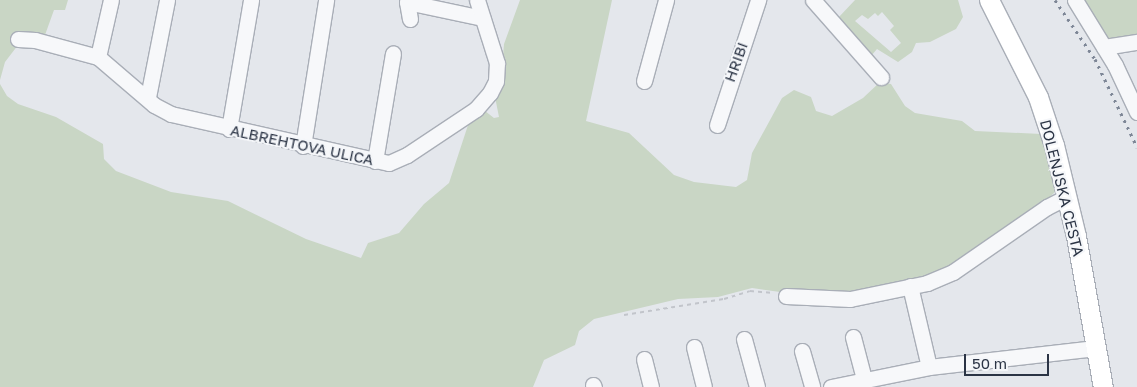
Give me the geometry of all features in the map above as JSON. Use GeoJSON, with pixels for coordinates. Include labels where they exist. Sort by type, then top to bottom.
{"type":"FeatureCollection","features":[{"type":"Feature","properties":{"kind":"main road","name":"DOLENJSKA CESTA"},"geometry":{"type":"LineString","coordinates":[[989,0],[1038,96],[1068,197],[1103,387]]}},
{"type":"Feature","properties":{"kind":"street"},"geometry":{"type":"LineString","coordinates":[[98,57],[111,0]]}},
{"type":"Feature","properties":{"kind":"street"},"geometry":{"type":"LineString","coordinates":[[148,97],[167,0]]}},
{"type":"Feature","properties":{"kind":"street"},"geometry":{"type":"LineString","coordinates":[[229,129],[251,0]]}},
{"type":"Feature","properties":{"kind":"street"},"geometry":{"type":"LineString","coordinates":[[303,146],[326,0]]}},
{"type":"Feature","properties":{"kind":"street","name":"ALBREHTOVA ULICA"},"geometry":{"type":"LineString","coordinates":[[18,39],[35,40],[98,57],[148,97],[162,111],[303,146],[389,163],[407,155],[476,109],[490,93],[496,81],[497,64],[476,0]]}},
{"type":"Feature","properties":{"kind":"street"},"geometry":{"type":"LineString","coordinates":[[644,81],[666,0]]}},
{"type":"Feature","properties":{"kind":"street","name":"HRIBI"},"geometry":{"type":"LineString","coordinates":[[717,125],[758,0]]}},
{"type":"Feature","properties":{"kind":"street"},"geometry":{"type":"LineString","coordinates":[[813,0],[881,77]]}},
{"type":"Feature","properties":{"kind":"street"},"geometry":{"type":"LineString","coordinates":[[1075,0],[1104,47],[1137,112]]}},
{"type":"Feature","properties":{"kind":"street"},"geometry":{"type":"LineString","coordinates":[[410,19],[406,1],[482,18]]}},
{"type":"Feature","properties":{"kind":"street"},"geometry":{"type":"LineString","coordinates":[[1104,47],[1137,42]]}},
{"type":"Feature","properties":{"kind":"street"},"geometry":{"type":"LineString","coordinates":[[375,161],[393,53]]}},
{"type":"Feature","properties":{"kind":"street"},"geometry":{"type":"LineString","coordinates":[[786,296],[850,299],[910,286],[953,272],[1047,207],[1068,197]]}},
{"type":"Feature","properties":{"kind":"street"},"geometry":{"type":"LineString","coordinates":[[910,286],[929,367]]}},
{"type":"Feature","properties":{"kind":"street"},"geometry":{"type":"LineString","coordinates":[[853,337],[864,379]]}},
{"type":"Feature","properties":{"kind":"street"},"geometry":{"type":"LineString","coordinates":[[744,339],[757,387]]}},
{"type":"Feature","properties":{"kind":"street"},"geometry":{"type":"LineString","coordinates":[[694,347],[704,387]]}},
{"type":"Feature","properties":{"kind":"street"},"geometry":{"type":"LineString","coordinates":[[831,387],[929,367],[1097,348]]}},
{"type":"Feature","properties":{"kind":"street"},"geometry":{"type":"LineString","coordinates":[[802,351],[812,387]]}},
{"type":"Feature","properties":{"kind":"street"},"geometry":{"type":"LineString","coordinates":[[644,359],[651,387]]}},
{"type":"Feature","properties":{"kind":"path"},"geometry":{"type":"LineString","coordinates":[[624,315],[724,299],[750,290],[786,296]]}},
{"type":"Feature","properties":{"kind":"green space"},"geometry":{"type":"Polygon","coordinates":[[[0,0],[68,0],[65,10],[54,10],[45,35],[28,32],[5,62],[0,80],[0,0]]]}},
{"type":"Feature","properties":{"kind":"green space"},"geometry":{"type":"Polygon","coordinates":[[[520,0],[612,0],[586,121],[629,133],[674,175],[694,182],[736,187],[747,180],[752,153],[782,98],[794,90],[811,97],[816,111],[832,116],[863,98],[880,82],[891,84],[905,106],[915,113],[962,121],[975,131],[1041,134],[1055,192],[1028,218],[973,257],[896,287],[809,296],[752,288],[718,297],[678,299],[594,319],[579,331],[575,345],[544,360],[533,387],[0,387],[0,84],[7,96],[18,104],[56,117],[103,144],[104,159],[116,171],[171,192],[228,201],[306,239],[361,258],[368,243],[399,233],[424,204],[449,183],[470,119],[485,111],[494,118],[499,117],[495,97],[502,69],[504,44],[520,0]]]}},
{"type":"Feature","properties":{"kind":"green space"},"geometry":{"type":"Polygon","coordinates":[[[855,0],[958,0],[963,17],[956,29],[930,42],[916,43],[912,52],[898,62],[877,49],[871,56],[838,18],[855,0]],[[882,12],[878,16],[875,13],[868,19],[862,15],[855,21],[891,52],[901,43],[890,30],[894,26],[882,12]]]}},
{"type":"Feature","properties":{"kind":"green space"},"geometry":{"type":"Polygon","coordinates":[[[1081,0],[1137,0],[1137,39],[1107,41],[1081,0]]]}},
{"type":"Feature","properties":{"kind":"railway"},"geometry":{"type":"LineString","coordinates":[[1055,0],[1095,59],[1137,147]]}}]}
